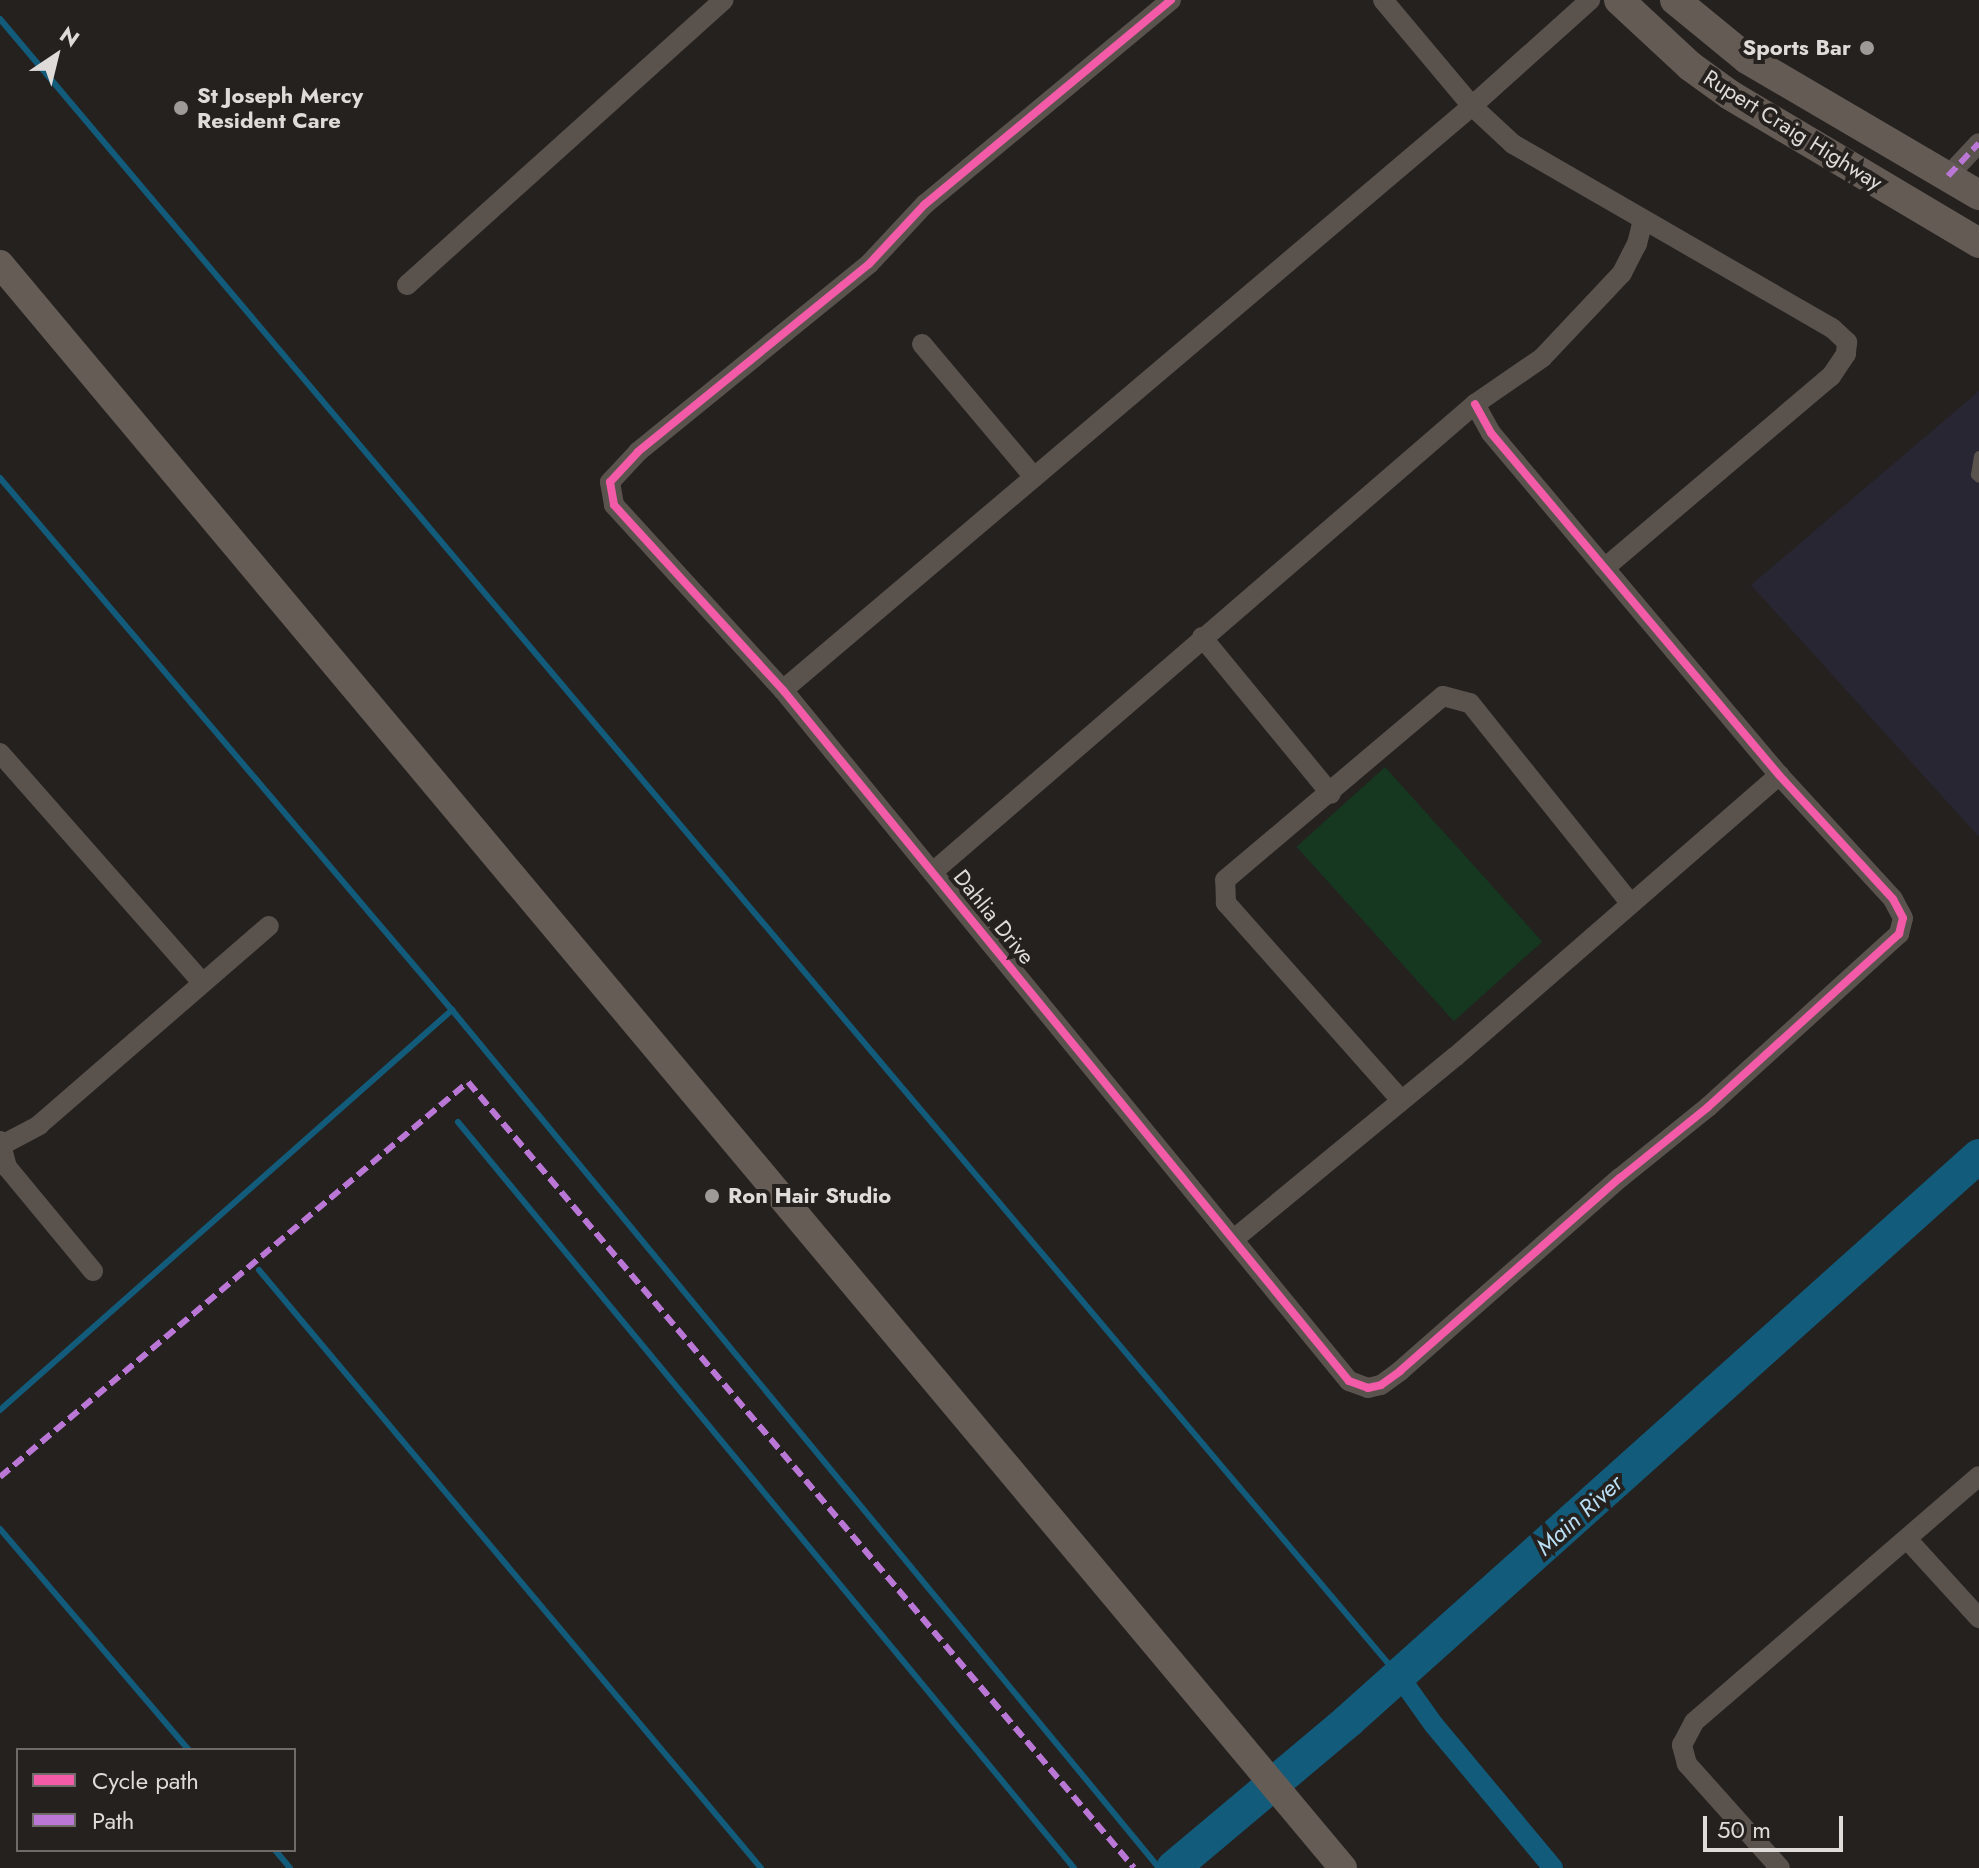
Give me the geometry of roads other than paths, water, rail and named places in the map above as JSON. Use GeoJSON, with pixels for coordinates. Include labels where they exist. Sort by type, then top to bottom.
{"type":"FeatureCollection","features":[{"type":"Feature","properties":{"kind":"main road","name":"Rupert Craig Highway"},"geometry":{"type":"LineString","coordinates":[[1619,0],[1690,66],[1730,95],[1979,243]]}},
{"type":"Feature","properties":{"kind":"main road","name":"Rupert Craig Highway"},"geometry":{"type":"LineString","coordinates":[[1675,0],[1747,59],[1979,195]]}},
{"type":"Feature","properties":{"kind":"main road"},"geometry":{"type":"LineString","coordinates":[[0,264],[1343,1868]]}},
{"type":"Feature","properties":{"kind":"street"},"geometry":{"type":"LineString","coordinates":[[407,285],[724,0]]}},
{"type":"Feature","properties":{"kind":"street","name":"Dahlia Drive"},"geometry":{"type":"LineString","coordinates":[[1171,0],[925,204],[869,264],[638,452],[610,482],[614,505],[783,690],[1349,1381],[1368,1388],[1381,1385],[1400,1371],[1620,1178],[1708,1107],[1899,934],[1903,918],[1893,899],[1779,775]]}},
{"type":"Feature","properties":{"kind":"street"},"geometry":{"type":"LineString","coordinates":[[1383,0],[1472,106],[1513,144],[1832,328],[1847,342],[1846,354],[1831,376],[1605,568]]}},
{"type":"Feature","properties":{"kind":"street"},"geometry":{"type":"LineString","coordinates":[[783,690],[1472,106],[1590,0]]}},
{"type":"Feature","properties":{"kind":"street"},"geometry":{"type":"LineString","coordinates":[[1948,176],[1979,143]]}},
{"type":"Feature","properties":{"kind":"street"},"geometry":{"type":"LineString","coordinates":[[934,871],[1475,404],[1542,358],[1599,301],[1622,273],[1637,244],[1643,220]]}},
{"type":"Feature","properties":{"kind":"street"},"geometry":{"type":"LineString","coordinates":[[922,344],[1034,477]]}},
{"type":"Feature","properties":{"kind":"street"},"geometry":{"type":"LineString","coordinates":[[1234,1239],[1455,1057],[1779,775],[1491,433],[1475,404]]}},
{"type":"Feature","properties":{"kind":"street"},"geometry":{"type":"LineString","coordinates":[[1202,637],[1331,794]]}},
{"type":"Feature","properties":{"kind":"street"},"geometry":{"type":"LineString","coordinates":[[1401,1100],[1226,903],[1225,880],[1331,794],[1443,696],[1470,703],[1630,903]]}},
{"type":"Feature","properties":{"kind":"street"},"geometry":{"type":"LineString","coordinates":[[0,753],[201,981]]}},
{"type":"Feature","properties":{"kind":"street"},"geometry":{"type":"LineString","coordinates":[[93,1271],[7,1167],[2,1143],[39,1125],[201,981],[269,926]]}},
{"type":"Feature","properties":{"kind":"street"},"geometry":{"type":"LineString","coordinates":[[1780,1868],[1687,1764],[1682,1745],[1694,1722],[1979,1476]]}},
{"type":"Feature","properties":{"kind":"street"},"geometry":{"type":"LineString","coordinates":[[1907,1539],[1979,1618]]}},
{"type":"Feature","properties":{"kind":"lane"},"geometry":{"type":"LineString","coordinates":[[1979,456],[1976,475],[1979,478]]}},
{"type":"Feature","properties":{"kind":"waterway"},"geometry":{"type":"LineString","coordinates":[[0,19],[1399,1676]]}},
{"type":"Feature","properties":{"kind":"waterway"},"geometry":{"type":"LineString","coordinates":[[0,478],[452,1010],[1159,1868]]}},
{"type":"Feature","properties":{"kind":"waterway"},"geometry":{"type":"LineString","coordinates":[[0,1410],[452,1010]]}},
{"type":"Feature","properties":{"kind":"waterway"},"geometry":{"type":"LineString","coordinates":[[458,1122],[1074,1868]]}},
{"type":"Feature","properties":{"kind":"waterway","name":"Main River"},"geometry":{"type":"LineString","coordinates":[[1173,1868],[1348,1721],[1979,1156]]}},
{"type":"Feature","properties":{"kind":"waterway"},"geometry":{"type":"LineString","coordinates":[[259,1270],[761,1868]]}},
{"type":"Feature","properties":{"kind":"waterway"},"geometry":{"type":"LineString","coordinates":[[0,1529],[187,1748]]}},
{"type":"Feature","properties":{"kind":"waterway"},"geometry":{"type":"LineString","coordinates":[[1399,1676],[1434,1725],[1553,1868]]}},
{"type":"Feature","properties":{"kind":"waterway"},"geometry":{"type":"LineString","coordinates":[[277,1852],[290,1868]]}},
{"type":"Feature","properties":{"kind":"place","name":"Sports Bar"},"geometry":{"type":"Point","coordinates":[1867,48]}},
{"type":"Feature","properties":{"kind":"place","name":"St Joseph Mercy Resident Care"},"geometry":{"type":"Point","coordinates":[181,108]}},
{"type":"Feature","properties":{"kind":"place","name":"Ron Hair Studio"},"geometry":{"type":"Point","coordinates":[712,1196]}}]}
